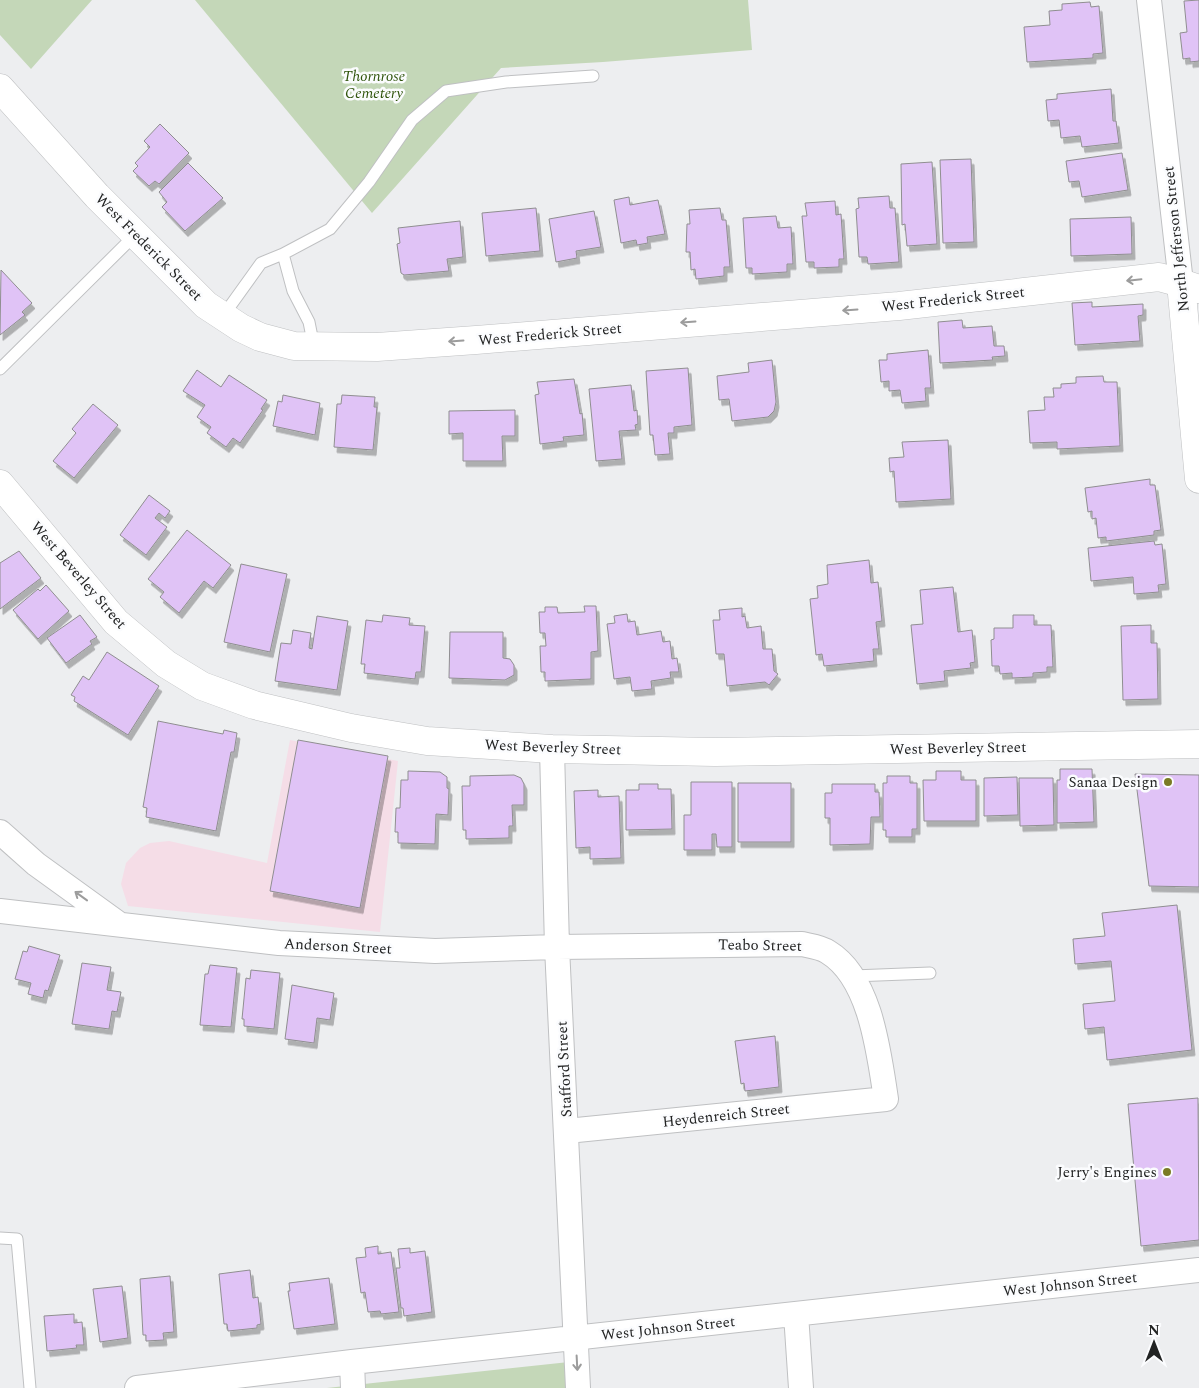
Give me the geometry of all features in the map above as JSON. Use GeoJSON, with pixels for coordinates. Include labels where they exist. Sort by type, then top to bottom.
{"type":"FeatureCollection","features":[{"type":"Feature","properties":{"kind":"main road","name":"West Frederick Street"},"geometry":{"type":"LineString","coordinates":[[0,88],[97,196],[206,305],[222,317],[260,337],[294,346],[396,346],[899,306],[1159,277],[1190,286]]}},
{"type":"Feature","properties":{"kind":"main road","name":"North Jefferson Street"},"geometry":{"type":"LineString","coordinates":[[1190,286],[1199,479]]}},
{"type":"Feature","properties":{"kind":"main road","name":"West Beverley Street"},"geometry":{"type":"LineString","coordinates":[[0,484],[116,622],[166,664],[202,686],[254,705],[351,728],[428,741],[552,749],[735,751],[1199,744]]}},
{"type":"Feature","properties":{"kind":"street","name":"North Jefferson Street"},"geometry":{"type":"LineString","coordinates":[[1149,0],[1190,286]]}},
{"type":"Feature","properties":{"kind":"street","name":"Stafford Street"},"geometry":{"type":"LineString","coordinates":[[552,749],[556,947],[567,1131],[578,1388]]}},
{"type":"Feature","properties":{"kind":"street","name":"Anderson Street"},"geometry":{"type":"LineString","coordinates":[[0,832],[36,864],[120,925]]}},
{"type":"Feature","properties":{"kind":"street","name":"Anderson Street"},"geometry":{"type":"LineString","coordinates":[[0,911],[279,943],[435,951],[556,947]]}},
{"type":"Feature","properties":{"kind":"street","name":"Teabo Street"},"geometry":{"type":"LineString","coordinates":[[556,947],[802,944],[826,950],[845,965],[853,976],[872,1028],[886,1099]]}},
{"type":"Feature","properties":{"kind":"street","name":"Heydenreich Street"},"geometry":{"type":"LineString","coordinates":[[567,1131],[886,1099]]}},
{"type":"Feature","properties":{"kind":"street","name":"West Johnson Street"},"geometry":{"type":"LineString","coordinates":[[137,1388],[352,1362],[1199,1270]]}},
{"type":"Feature","properties":{"kind":"street"},"geometry":{"type":"LineString","coordinates":[[796,1314],[801,1388]]}},
{"type":"Feature","properties":{"kind":"street"},"geometry":{"type":"LineString","coordinates":[[352,1362],[353,1388]]}},
{"type":"Feature","properties":{"kind":"lane"},"geometry":{"type":"LineString","coordinates":[[222,317],[261,263],[283,254],[330,229],[369,182],[412,120],[446,91],[506,82],[593,76]]}},
{"type":"Feature","properties":{"kind":"lane"},"geometry":{"type":"LineString","coordinates":[[0,369],[136,234]]}},
{"type":"Feature","properties":{"kind":"lane"},"geometry":{"type":"LineString","coordinates":[[283,254],[293,291],[309,322],[314,347]]}},
{"type":"Feature","properties":{"kind":"lane"},"geometry":{"type":"LineString","coordinates":[[853,976],[930,973]]}},
{"type":"Feature","properties":{"kind":"lane"},"geometry":{"type":"LineString","coordinates":[[0,1238],[16,1239],[30,1388]]}},
{"type":"Feature","properties":{"kind":"shaded area"},"geometry":{"type":"Polygon","coordinates":[[[290,740],[398,761],[380,932],[128,906],[121,884],[126,863],[140,848],[150,843],[169,841],[267,863],[290,740]]]}},
{"type":"Feature","properties":{"kind":"green space"},"geometry":{"type":"Polygon","coordinates":[[[0,0],[92,0],[31,69],[0,35],[0,0]]]}},
{"type":"Feature","properties":{"kind":"green space","name":"Thornrose Cemetery"},"geometry":{"type":"Polygon","coordinates":[[[195,0],[748,0],[752,50],[501,68],[372,213],[195,0]]]}},
{"type":"Feature","properties":{"kind":"green space"},"geometry":{"type":"Polygon","coordinates":[[[569,1362],[570,1388],[327,1388],[336,1387],[569,1362]]]}},
{"type":"Feature","properties":{"kind":"building"},"geometry":{"type":"Polygon","coordinates":[[[1199,0],[1199,61],[1190,62],[1190,58],[1183,59],[1180,33],[1187,32],[1184,1],[1199,0]]]}},
{"type":"Feature","properties":{"kind":"building"},"geometry":{"type":"Polygon","coordinates":[[[1090,2],[1091,7],[1099,6],[1103,53],[1093,54],[1093,58],[1027,62],[1024,27],[1050,25],[1049,11],[1062,10],[1062,4],[1090,2]]]}},
{"type":"Feature","properties":{"kind":"building"},"geometry":{"type":"Polygon","coordinates":[[[1111,89],[1113,121],[1116,121],[1119,143],[1082,147],[1080,136],[1061,138],[1059,120],[1048,121],[1046,100],[1057,99],[1057,94],[1111,89]]]}},
{"type":"Feature","properties":{"kind":"building"},"geometry":{"type":"Polygon","coordinates":[[[160,124],[189,153],[159,184],[155,181],[149,186],[133,171],[138,166],[135,163],[150,147],[144,141],[160,124]]]}},
{"type":"Feature","properties":{"kind":"building"},"geometry":{"type":"Polygon","coordinates":[[[1122,153],[1128,190],[1082,197],[1079,181],[1069,182],[1066,161],[1122,153]]]}},
{"type":"Feature","properties":{"kind":"building"},"geometry":{"type":"Polygon","coordinates":[[[971,159],[974,242],[943,243],[940,160],[971,159]]]}},
{"type":"Feature","properties":{"kind":"building"},"geometry":{"type":"Polygon","coordinates":[[[932,162],[937,244],[907,246],[905,224],[902,225],[901,164],[932,162]]]}},
{"type":"Feature","properties":{"kind":"building"},"geometry":{"type":"Polygon","coordinates":[[[188,163],[223,198],[185,231],[162,207],[167,202],[159,192],[188,163]]]}},
{"type":"Feature","properties":{"kind":"building"},"geometry":{"type":"Polygon","coordinates":[[[889,196],[890,208],[895,208],[899,262],[868,264],[867,257],[859,257],[856,209],[859,208],[858,198],[889,196]]]}},
{"type":"Feature","properties":{"kind":"building"},"geometry":{"type":"Polygon","coordinates":[[[629,197],[630,205],[658,200],[665,234],[647,237],[648,243],[637,245],[636,240],[621,243],[614,200],[629,197]]]}},
{"type":"Feature","properties":{"kind":"building"},"geometry":{"type":"Polygon","coordinates":[[[835,201],[836,215],[841,214],[844,259],[839,259],[839,267],[814,268],[814,262],[806,262],[802,216],[807,216],[805,203],[835,201]]]}},
{"type":"Feature","properties":{"kind":"building"},"geometry":{"type":"Polygon","coordinates":[[[536,208],[540,251],[486,256],[482,213],[536,208]]]}},
{"type":"Feature","properties":{"kind":"building"},"geometry":{"type":"Polygon","coordinates":[[[720,208],[722,220],[726,220],[730,267],[724,267],[724,276],[696,279],[695,269],[691,270],[690,252],[686,252],[687,224],[690,224],[689,210],[720,208]]]}},
{"type":"Feature","properties":{"kind":"building"},"geometry":{"type":"Polygon","coordinates":[[[594,211],[601,247],[576,251],[577,258],[556,262],[549,219],[594,211]]]}},
{"type":"Feature","properties":{"kind":"building"},"geometry":{"type":"Polygon","coordinates":[[[776,216],[778,228],[791,227],[793,264],[787,264],[787,272],[752,274],[752,268],[746,268],[743,218],[776,216]]]}},
{"type":"Feature","properties":{"kind":"building"},"geometry":{"type":"Polygon","coordinates":[[[1131,217],[1132,254],[1071,256],[1070,219],[1131,217]]]}},
{"type":"Feature","properties":{"kind":"building"},"geometry":{"type":"Polygon","coordinates":[[[460,221],[463,257],[447,259],[449,271],[404,275],[401,273],[397,244],[400,243],[398,228],[460,221]]]}},
{"type":"Feature","properties":{"kind":"building"},"geometry":{"type":"Polygon","coordinates":[[[1,270],[32,303],[22,312],[25,315],[0,335],[1,270]]]}},
{"type":"Feature","properties":{"kind":"building"},"geometry":{"type":"Polygon","coordinates":[[[1092,302],[1092,307],[1143,304],[1143,315],[1138,316],[1140,341],[1075,345],[1072,303],[1092,302]]]}},
{"type":"Feature","properties":{"kind":"building"},"geometry":{"type":"Polygon","coordinates":[[[962,320],[963,328],[992,326],[994,346],[1004,346],[1005,356],[992,357],[993,360],[940,363],[938,322],[962,320]]]}},
{"type":"Feature","properties":{"kind":"building"},"geometry":{"type":"Polygon","coordinates":[[[928,350],[931,388],[925,388],[926,401],[902,403],[900,390],[889,391],[889,381],[881,382],[879,360],[887,360],[887,354],[928,350]]]}},
{"type":"Feature","properties":{"kind":"building"},"geometry":{"type":"Polygon","coordinates":[[[772,360],[776,402],[774,411],[768,417],[732,421],[729,399],[719,400],[717,376],[749,372],[748,363],[772,360]]]}},
{"type":"Feature","properties":{"kind":"building"},"geometry":{"type":"Polygon","coordinates":[[[688,368],[692,425],[674,427],[674,433],[668,433],[670,454],[655,455],[653,435],[650,435],[646,371],[688,368]]]}},
{"type":"Feature","properties":{"kind":"building"},"geometry":{"type":"Polygon","coordinates":[[[197,370],[221,387],[229,375],[267,400],[261,409],[263,410],[240,443],[233,438],[226,447],[207,433],[211,427],[197,417],[205,405],[183,391],[197,370]]]}},
{"type":"Feature","properties":{"kind":"building"},"geometry":{"type":"Polygon","coordinates":[[[1103,376],[1104,382],[1117,382],[1120,446],[1057,449],[1057,442],[1030,443],[1028,411],[1045,410],[1044,397],[1054,397],[1053,388],[1061,388],[1061,384],[1076,383],[1076,377],[1103,376]]]}},
{"type":"Feature","properties":{"kind":"building"},"geometry":{"type":"Polygon","coordinates":[[[574,379],[580,414],[582,413],[584,435],[563,437],[564,441],[540,444],[535,395],[539,394],[537,382],[574,379]]]}},
{"type":"Feature","properties":{"kind":"building"},"geometry":{"type":"Polygon","coordinates":[[[631,385],[634,411],[637,410],[638,424],[635,425],[636,430],[619,431],[622,459],[596,461],[589,389],[631,385]]]}},
{"type":"Feature","properties":{"kind":"building"},"geometry":{"type":"Polygon","coordinates":[[[283,395],[320,403],[315,435],[273,426],[278,401],[282,402],[283,395]]]}},
{"type":"Feature","properties":{"kind":"building"},"geometry":{"type":"Polygon","coordinates":[[[342,395],[375,397],[374,407],[377,407],[373,450],[334,447],[337,404],[341,404],[342,395]]]}},
{"type":"Feature","properties":{"kind":"building"},"geometry":{"type":"Polygon","coordinates":[[[93,404],[118,425],[74,478],[53,461],[76,433],[72,429],[93,404]]]}},
{"type":"Feature","properties":{"kind":"building"},"geometry":{"type":"Polygon","coordinates":[[[515,410],[515,436],[502,436],[503,461],[463,461],[463,433],[449,434],[449,411],[515,410]]]}},
{"type":"Feature","properties":{"kind":"building"},"geometry":{"type":"Polygon","coordinates":[[[948,440],[951,499],[896,502],[894,471],[890,472],[889,458],[904,457],[902,442],[948,440]]]}},
{"type":"Feature","properties":{"kind":"building"},"geometry":{"type":"Polygon","coordinates":[[[1150,479],[1150,485],[1155,485],[1161,530],[1154,531],[1154,535],[1106,541],[1106,537],[1098,538],[1096,518],[1092,519],[1092,511],[1088,512],[1085,488],[1150,479]]]}},
{"type":"Feature","properties":{"kind":"building"},"geometry":{"type":"Polygon","coordinates":[[[149,495],[170,511],[165,518],[159,513],[155,518],[167,527],[146,555],[120,535],[149,495]]]}},
{"type":"Feature","properties":{"kind":"building"},"geometry":{"type":"Polygon","coordinates":[[[187,530],[231,565],[213,588],[204,581],[179,613],[160,597],[164,592],[148,579],[187,530]]]}},
{"type":"Feature","properties":{"kind":"building"},"geometry":{"type":"Polygon","coordinates":[[[1154,541],[1155,545],[1162,544],[1166,584],[1158,585],[1159,592],[1134,594],[1133,577],[1091,581],[1088,548],[1154,541]]]}},
{"type":"Feature","properties":{"kind":"building"},"geometry":{"type":"Polygon","coordinates":[[[19,551],[41,578],[0,609],[0,563],[19,551]]]}},
{"type":"Feature","properties":{"kind":"building"},"geometry":{"type":"Polygon","coordinates":[[[869,560],[871,583],[878,582],[882,621],[876,622],[879,649],[873,649],[874,661],[824,666],[822,654],[816,655],[810,599],[818,598],[817,586],[828,584],[827,565],[869,560]]]}},
{"type":"Feature","properties":{"kind":"building"},"geometry":{"type":"Polygon","coordinates":[[[241,564],[287,574],[270,652],[224,642],[241,564]]]}},
{"type":"Feature","properties":{"kind":"building"},"geometry":{"type":"Polygon","coordinates":[[[46,585],[69,611],[38,639],[13,610],[38,589],[40,591],[46,585]]]}},
{"type":"Feature","properties":{"kind":"building"},"geometry":{"type":"Polygon","coordinates":[[[953,587],[958,632],[972,630],[975,662],[970,663],[971,668],[944,671],[945,681],[917,684],[911,625],[923,624],[920,590],[953,587]]]}},
{"type":"Feature","properties":{"kind":"building"},"geometry":{"type":"Polygon","coordinates":[[[584,606],[596,606],[598,651],[591,652],[591,679],[545,681],[545,672],[541,672],[540,646],[546,646],[545,633],[540,633],[539,612],[545,612],[545,607],[557,607],[558,613],[585,612],[584,606]]]}},
{"type":"Feature","properties":{"kind":"building"},"geometry":{"type":"Polygon","coordinates":[[[742,608],[742,617],[745,616],[747,628],[761,626],[763,649],[772,649],[774,671],[778,674],[769,685],[765,682],[727,686],[724,654],[716,654],[713,620],[720,620],[719,610],[742,608]]]}},
{"type":"Feature","properties":{"kind":"building"},"geometry":{"type":"Polygon","coordinates":[[[627,614],[628,622],[635,621],[637,635],[661,631],[663,642],[670,641],[672,659],[677,658],[679,672],[670,672],[671,678],[651,681],[652,689],[632,691],[630,677],[614,679],[607,624],[615,623],[614,616],[627,614]]]}},
{"type":"Feature","properties":{"kind":"building"},"geometry":{"type":"Polygon","coordinates":[[[80,615],[97,637],[90,641],[92,644],[66,663],[47,638],[80,615]]]}},
{"type":"Feature","properties":{"kind":"building"},"geometry":{"type":"Polygon","coordinates":[[[383,615],[410,618],[409,625],[425,626],[421,672],[416,672],[415,679],[364,673],[365,664],[361,664],[366,620],[382,622],[383,615]]]}},
{"type":"Feature","properties":{"kind":"building"},"geometry":{"type":"Polygon","coordinates":[[[1013,615],[1034,615],[1034,625],[1051,625],[1053,667],[1047,667],[1047,672],[1033,673],[1033,677],[1012,678],[1012,673],[1000,674],[999,666],[992,666],[991,640],[994,639],[994,628],[1013,628],[1013,615]]]}},
{"type":"Feature","properties":{"kind":"building"},"geometry":{"type":"Polygon","coordinates":[[[317,616],[348,621],[337,690],[275,681],[281,643],[291,644],[293,630],[311,633],[309,648],[312,649],[317,616]]]}},
{"type":"Feature","properties":{"kind":"building"},"geometry":{"type":"Polygon","coordinates":[[[1151,625],[1151,643],[1157,643],[1158,699],[1123,700],[1121,626],[1151,625]]]}},
{"type":"Feature","properties":{"kind":"building"},"geometry":{"type":"Polygon","coordinates":[[[450,632],[503,632],[503,658],[510,659],[514,665],[514,675],[505,680],[449,678],[450,632]]]}},
{"type":"Feature","properties":{"kind":"building"},"geometry":{"type":"Polygon","coordinates":[[[107,652],[159,686],[128,735],[74,701],[75,697],[71,695],[83,676],[89,680],[107,652]]]}},
{"type":"Feature","properties":{"kind":"building"},"geometry":{"type":"Polygon","coordinates":[[[158,721],[223,734],[224,730],[237,733],[234,752],[231,752],[216,831],[146,817],[147,808],[143,807],[158,721]]]}},
{"type":"Feature","properties":{"kind":"building"},"geometry":{"type":"Polygon","coordinates":[[[298,740],[388,756],[360,908],[270,891],[298,740]]]}},
{"type":"Feature","properties":{"kind":"building"},"geometry":{"type":"Polygon","coordinates":[[[1060,769],[1092,769],[1094,822],[1057,823],[1057,780],[1060,780],[1060,769]]]}},
{"type":"Feature","properties":{"kind":"building"},"geometry":{"type":"Polygon","coordinates":[[[408,771],[440,772],[447,777],[447,788],[449,789],[448,815],[436,814],[435,844],[398,843],[398,832],[395,832],[396,808],[400,808],[401,780],[408,780],[408,771]]]}},
{"type":"Feature","properties":{"kind":"building"},"geometry":{"type":"Polygon","coordinates":[[[936,771],[961,771],[961,780],[976,780],[976,821],[924,821],[923,780],[936,780],[936,771]]]}},
{"type":"Feature","properties":{"kind":"building"},"geometry":{"type":"Polygon","coordinates":[[[1135,774],[1199,775],[1199,887],[1149,886],[1135,774]]]}},
{"type":"Feature","properties":{"kind":"building"},"geometry":{"type":"Polygon","coordinates":[[[514,775],[521,778],[524,784],[524,805],[512,805],[513,826],[509,826],[509,838],[466,839],[466,830],[463,830],[462,786],[470,786],[470,776],[514,775]]]}},
{"type":"Feature","properties":{"kind":"building"},"geometry":{"type":"Polygon","coordinates":[[[887,776],[910,776],[910,783],[917,783],[917,829],[912,829],[912,837],[886,837],[886,830],[883,830],[883,783],[887,783],[887,776]]]}},
{"type":"Feature","properties":{"kind":"building"},"geometry":{"type":"Polygon","coordinates":[[[1017,777],[1018,815],[984,816],[984,778],[1017,777]]]}},
{"type":"Feature","properties":{"kind":"building"},"geometry":{"type":"Polygon","coordinates":[[[1019,778],[1053,778],[1054,825],[1020,826],[1019,778]]]}},
{"type":"Feature","properties":{"kind":"building"},"geometry":{"type":"Polygon","coordinates":[[[691,782],[732,782],[732,847],[717,847],[716,834],[712,834],[712,850],[684,850],[684,815],[691,815],[691,782]]]}},
{"type":"Feature","properties":{"kind":"building"},"geometry":{"type":"Polygon","coordinates":[[[738,783],[791,783],[791,842],[738,842],[738,783]]]}},
{"type":"Feature","properties":{"kind":"building"},"geometry":{"type":"Polygon","coordinates":[[[639,784],[658,784],[658,789],[671,789],[672,829],[626,830],[626,790],[639,790],[639,784]]]}},
{"type":"Feature","properties":{"kind":"building"},"geometry":{"type":"Polygon","coordinates":[[[832,784],[875,784],[875,792],[879,792],[880,817],[871,817],[870,844],[830,845],[830,818],[825,818],[825,793],[832,793],[832,784]]]}},
{"type":"Feature","properties":{"kind":"building"},"geometry":{"type":"Polygon","coordinates":[[[598,790],[598,797],[619,796],[621,858],[590,859],[590,847],[576,848],[574,791],[598,790]]]}},
{"type":"Feature","properties":{"kind":"building"},"geometry":{"type":"Polygon","coordinates":[[[1177,905],[1192,1050],[1107,1060],[1104,1027],[1085,1029],[1083,1004],[1115,1001],[1111,961],[1075,964],[1073,939],[1105,936],[1102,913],[1177,905]]]}},
{"type":"Feature","properties":{"kind":"building"},"geometry":{"type":"Polygon","coordinates":[[[29,946],[60,955],[48,991],[45,990],[43,998],[28,994],[31,983],[15,979],[23,951],[27,952],[29,946]]]}},
{"type":"Feature","properties":{"kind":"building"},"geometry":{"type":"Polygon","coordinates":[[[82,963],[111,967],[107,990],[121,992],[117,1012],[112,1011],[109,1029],[72,1024],[82,963]]]}},
{"type":"Feature","properties":{"kind":"building"},"geometry":{"type":"Polygon","coordinates":[[[210,965],[237,968],[231,1027],[200,1025],[205,974],[208,974],[210,965]]]}},
{"type":"Feature","properties":{"kind":"building"},"geometry":{"type":"Polygon","coordinates":[[[251,970],[280,973],[274,1029],[244,1026],[244,1019],[242,1019],[246,978],[250,979],[251,970]]]}},
{"type":"Feature","properties":{"kind":"building"},"geometry":{"type":"Polygon","coordinates":[[[292,985],[334,993],[330,1020],[317,1018],[314,1043],[285,1039],[292,985]]]}},
{"type":"Feature","properties":{"kind":"building"},"geometry":{"type":"Polygon","coordinates":[[[775,1036],[779,1087],[745,1091],[744,1083],[741,1084],[735,1041],[775,1036]]]}},
{"type":"Feature","properties":{"kind":"building","name":"Jerry's Engines"},"geometry":{"type":"Polygon","coordinates":[[[1198,1098],[1199,1240],[1141,1246],[1128,1104],[1198,1098]]]}},
{"type":"Feature","properties":{"kind":"building"},"geometry":{"type":"Polygon","coordinates":[[[378,1246],[378,1254],[391,1252],[399,1312],[381,1314],[380,1311],[368,1312],[365,1292],[361,1293],[356,1258],[366,1257],[365,1248],[378,1246]]]}},
{"type":"Feature","properties":{"kind":"building"},"geometry":{"type":"Polygon","coordinates":[[[410,1248],[410,1253],[425,1251],[432,1312],[404,1316],[403,1308],[401,1308],[396,1268],[400,1268],[398,1249],[410,1248]]]}},
{"type":"Feature","properties":{"kind":"building"},"geometry":{"type":"Polygon","coordinates":[[[250,1270],[253,1298],[258,1297],[261,1324],[257,1325],[257,1328],[228,1331],[227,1324],[224,1324],[219,1274],[250,1270]]]}},
{"type":"Feature","properties":{"kind":"building"},"geometry":{"type":"Polygon","coordinates":[[[170,1276],[174,1332],[163,1333],[164,1340],[146,1341],[146,1335],[143,1335],[140,1279],[170,1276]]]}},
{"type":"Feature","properties":{"kind":"building"},"geometry":{"type":"Polygon","coordinates":[[[329,1278],[335,1324],[294,1329],[288,1291],[290,1291],[289,1283],[329,1278]]]}},
{"type":"Feature","properties":{"kind":"building"},"geometry":{"type":"Polygon","coordinates":[[[122,1286],[128,1338],[100,1342],[93,1289],[122,1286]]]}},
{"type":"Feature","properties":{"kind":"building"},"geometry":{"type":"Polygon","coordinates":[[[74,1314],[74,1323],[82,1322],[84,1345],[76,1345],[77,1348],[47,1351],[44,1316],[74,1314]]]}},
{"type":"Feature","properties":{"kind":"place","name":"Sanaa Design"},"geometry":{"type":"Point","coordinates":[1168,782]}},
{"type":"Feature","properties":{"kind":"place","name":"Jerry's Engines"},"geometry":{"type":"Point","coordinates":[1167,1172]}}]}
